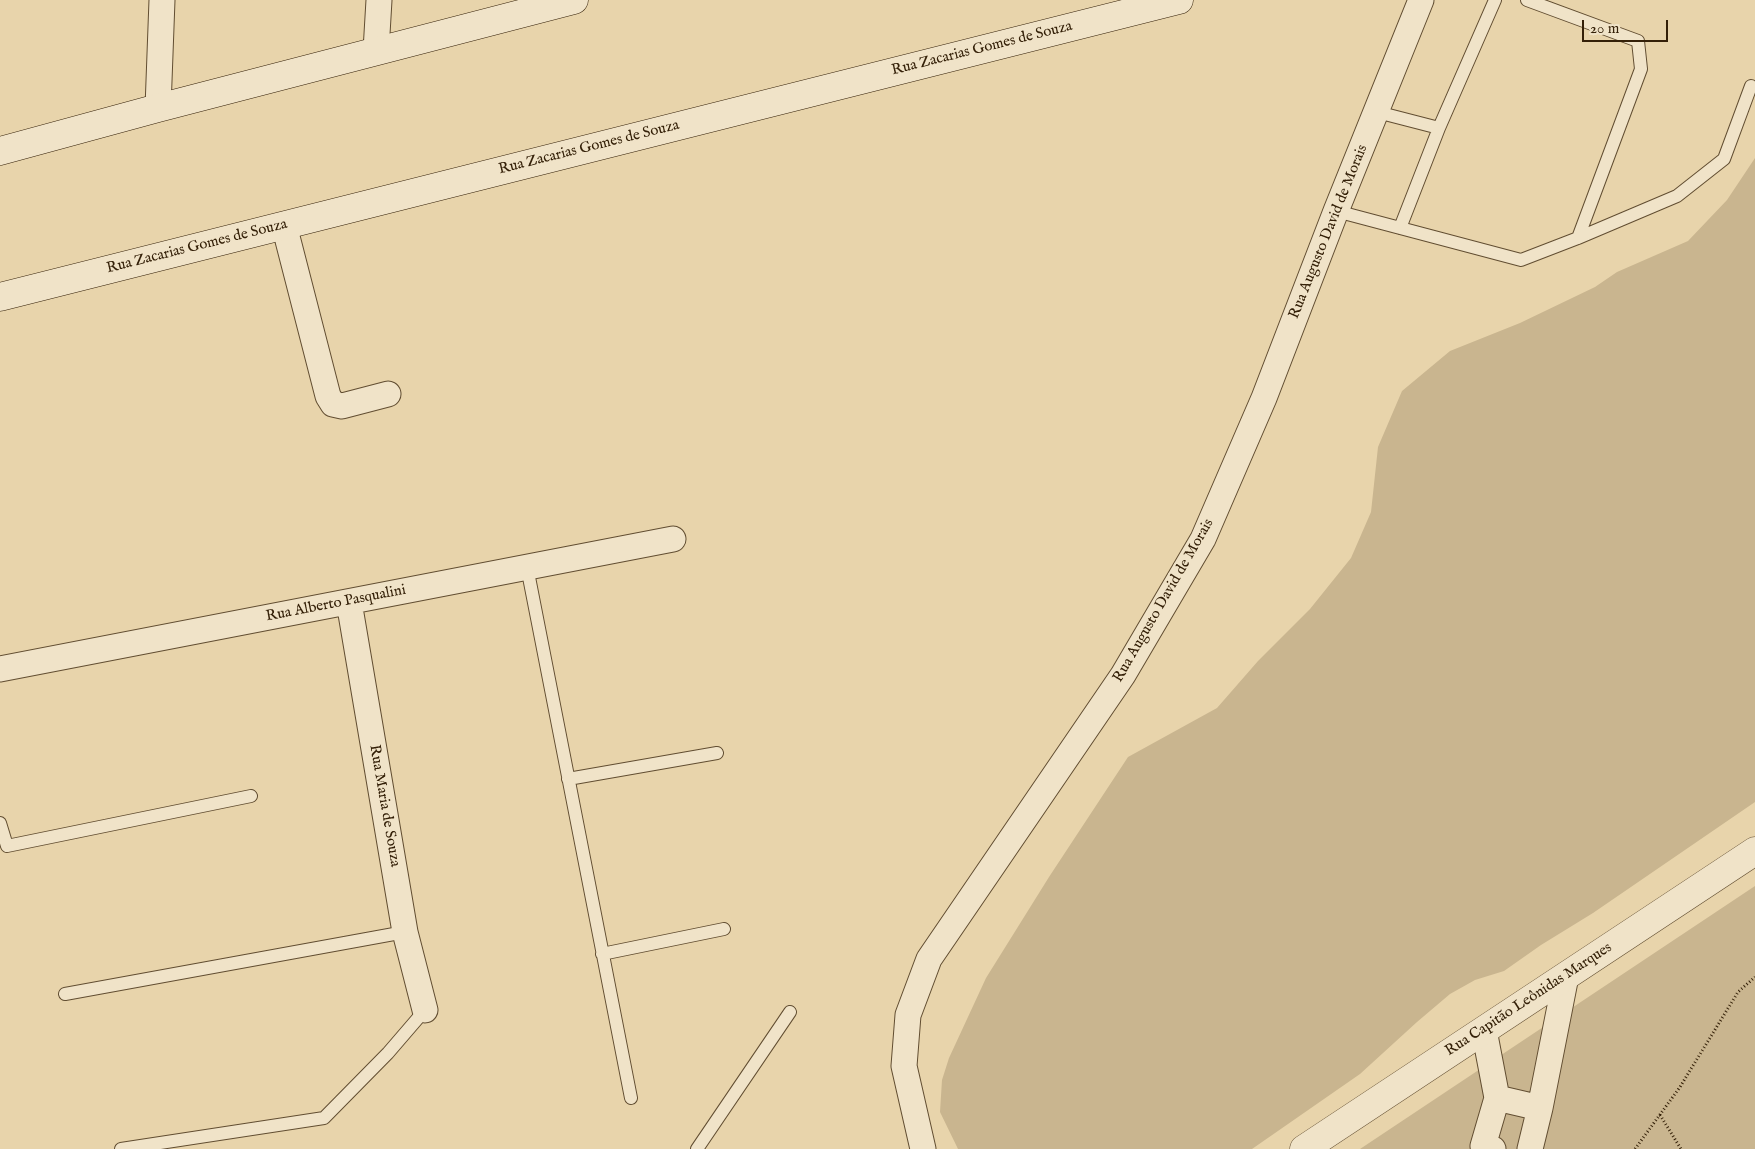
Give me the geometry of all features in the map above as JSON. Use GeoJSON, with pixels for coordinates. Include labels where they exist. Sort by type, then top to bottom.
{"type":"FeatureCollection","features":[{"type":"Feature","properties":{"kind":"main road"},"geometry":{"type":"LineString","coordinates":[[0,151],[574,0]]}},
{"type":"Feature","properties":{"kind":"main road","name":"Rua Zacarias Gomes de Souza"},"geometry":{"type":"LineString","coordinates":[[0,297],[1179,0]]}},
{"type":"Feature","properties":{"kind":"main road","name":"Rua Capitão Leônidas Marques"},"geometry":{"type":"LineString","coordinates":[[1304,1149],[1755,851]]}},
{"type":"Feature","properties":{"kind":"street"},"geometry":{"type":"LineString","coordinates":[[158,108],[162,0]]}},
{"type":"Feature","properties":{"kind":"street"},"geometry":{"type":"LineString","coordinates":[[376,51],[379,0]]}},
{"type":"Feature","properties":{"kind":"street","name":"Rua Augusto David de Morais"},"geometry":{"type":"LineString","coordinates":[[923,1149],[904,1066],[908,1015],[929,960],[1123,675],[1203,539],[1264,398],[1336,211],[1421,0]]}},
{"type":"Feature","properties":{"kind":"street"},"geometry":{"type":"LineString","coordinates":[[284,225],[328,396],[333,404],[342,406],[388,394]]}},
{"type":"Feature","properties":{"kind":"street","name":"Rua Alberto Pasqualini"},"geometry":{"type":"LineString","coordinates":[[0,669],[673,539]]}},
{"type":"Feature","properties":{"kind":"street","name":"Rua Maria de Souza"},"geometry":{"type":"LineString","coordinates":[[349,602],[405,932],[425,1010]]}},
{"type":"Feature","properties":{"kind":"street"},"geometry":{"type":"LineString","coordinates":[[1530,1149],[1566,976]]}},
{"type":"Feature","properties":{"kind":"street"},"geometry":{"type":"LineString","coordinates":[[1484,1030],[1497,1098],[1484,1146],[1493,1149]]}},
{"type":"Feature","properties":{"kind":"street"},"geometry":{"type":"LineString","coordinates":[[1497,1098],[1540,1108]]}},
{"type":"Feature","properties":{"kind":"lane"},"geometry":{"type":"LineString","coordinates":[[1400,228],[1439,128],[1495,0]]}},
{"type":"Feature","properties":{"kind":"lane"},"geometry":{"type":"LineString","coordinates":[[1527,0],[1638,41],[1640,69],[1578,238]]}},
{"type":"Feature","properties":{"kind":"lane"},"geometry":{"type":"LineString","coordinates":[[1336,211],[1521,260],[1677,196],[1724,159],[1751,86]]}},
{"type":"Feature","properties":{"kind":"lane"},"geometry":{"type":"LineString","coordinates":[[1377,112],[1439,128]]}},
{"type":"Feature","properties":{"kind":"lane"},"geometry":{"type":"LineString","coordinates":[[527,567],[630,1098]]}},
{"type":"Feature","properties":{"kind":"lane"},"geometry":{"type":"LineString","coordinates":[[568,779],[717,753]]}},
{"type":"Feature","properties":{"kind":"lane"},"geometry":{"type":"LineString","coordinates":[[0,823],[7,846],[251,796]]}},
{"type":"Feature","properties":{"kind":"lane"},"geometry":{"type":"LineString","coordinates":[[602,954],[724,929]]}},
{"type":"Feature","properties":{"kind":"lane"},"geometry":{"type":"LineString","coordinates":[[65,994],[405,932]]}},
{"type":"Feature","properties":{"kind":"lane"},"geometry":{"type":"LineString","coordinates":[[121,1149],[324,1118],[388,1053],[425,1010]]}},
{"type":"Feature","properties":{"kind":"lane"},"geometry":{"type":"LineString","coordinates":[[696,1149],[790,1012]]}},
{"type":"Feature","properties":{"kind":"path"},"geometry":{"type":"LineString","coordinates":[[1635,1149],[1680,1087],[1738,992],[1755,977]]}},
{"type":"Feature","properties":{"kind":"path"},"geometry":{"type":"LineString","coordinates":[[1660,1115],[1681,1149]]}},
{"type":"Feature","properties":{"kind":"shaded area"},"geometry":{"type":"Polygon","coordinates":[[[1755,158],[1755,802],[1593,913],[1541,945],[1504,971],[1475,980],[1450,994],[1360,1074],[1252,1149],[958,1149],[940,1112],[942,1080],[949,1058],[986,978],[1049,877],[1128,757],[1217,708],[1258,661],[1310,609],[1351,558],[1371,512],[1378,447],[1402,391],[1450,351],[1520,323],[1595,287],[1617,272],[1688,241],[1727,200],[1755,158]]]}},
{"type":"Feature","properties":{"kind":"shaded area"},"geometry":{"type":"Polygon","coordinates":[[[1755,886],[1755,1149],[1360,1149],[1755,886]]]}}]}
